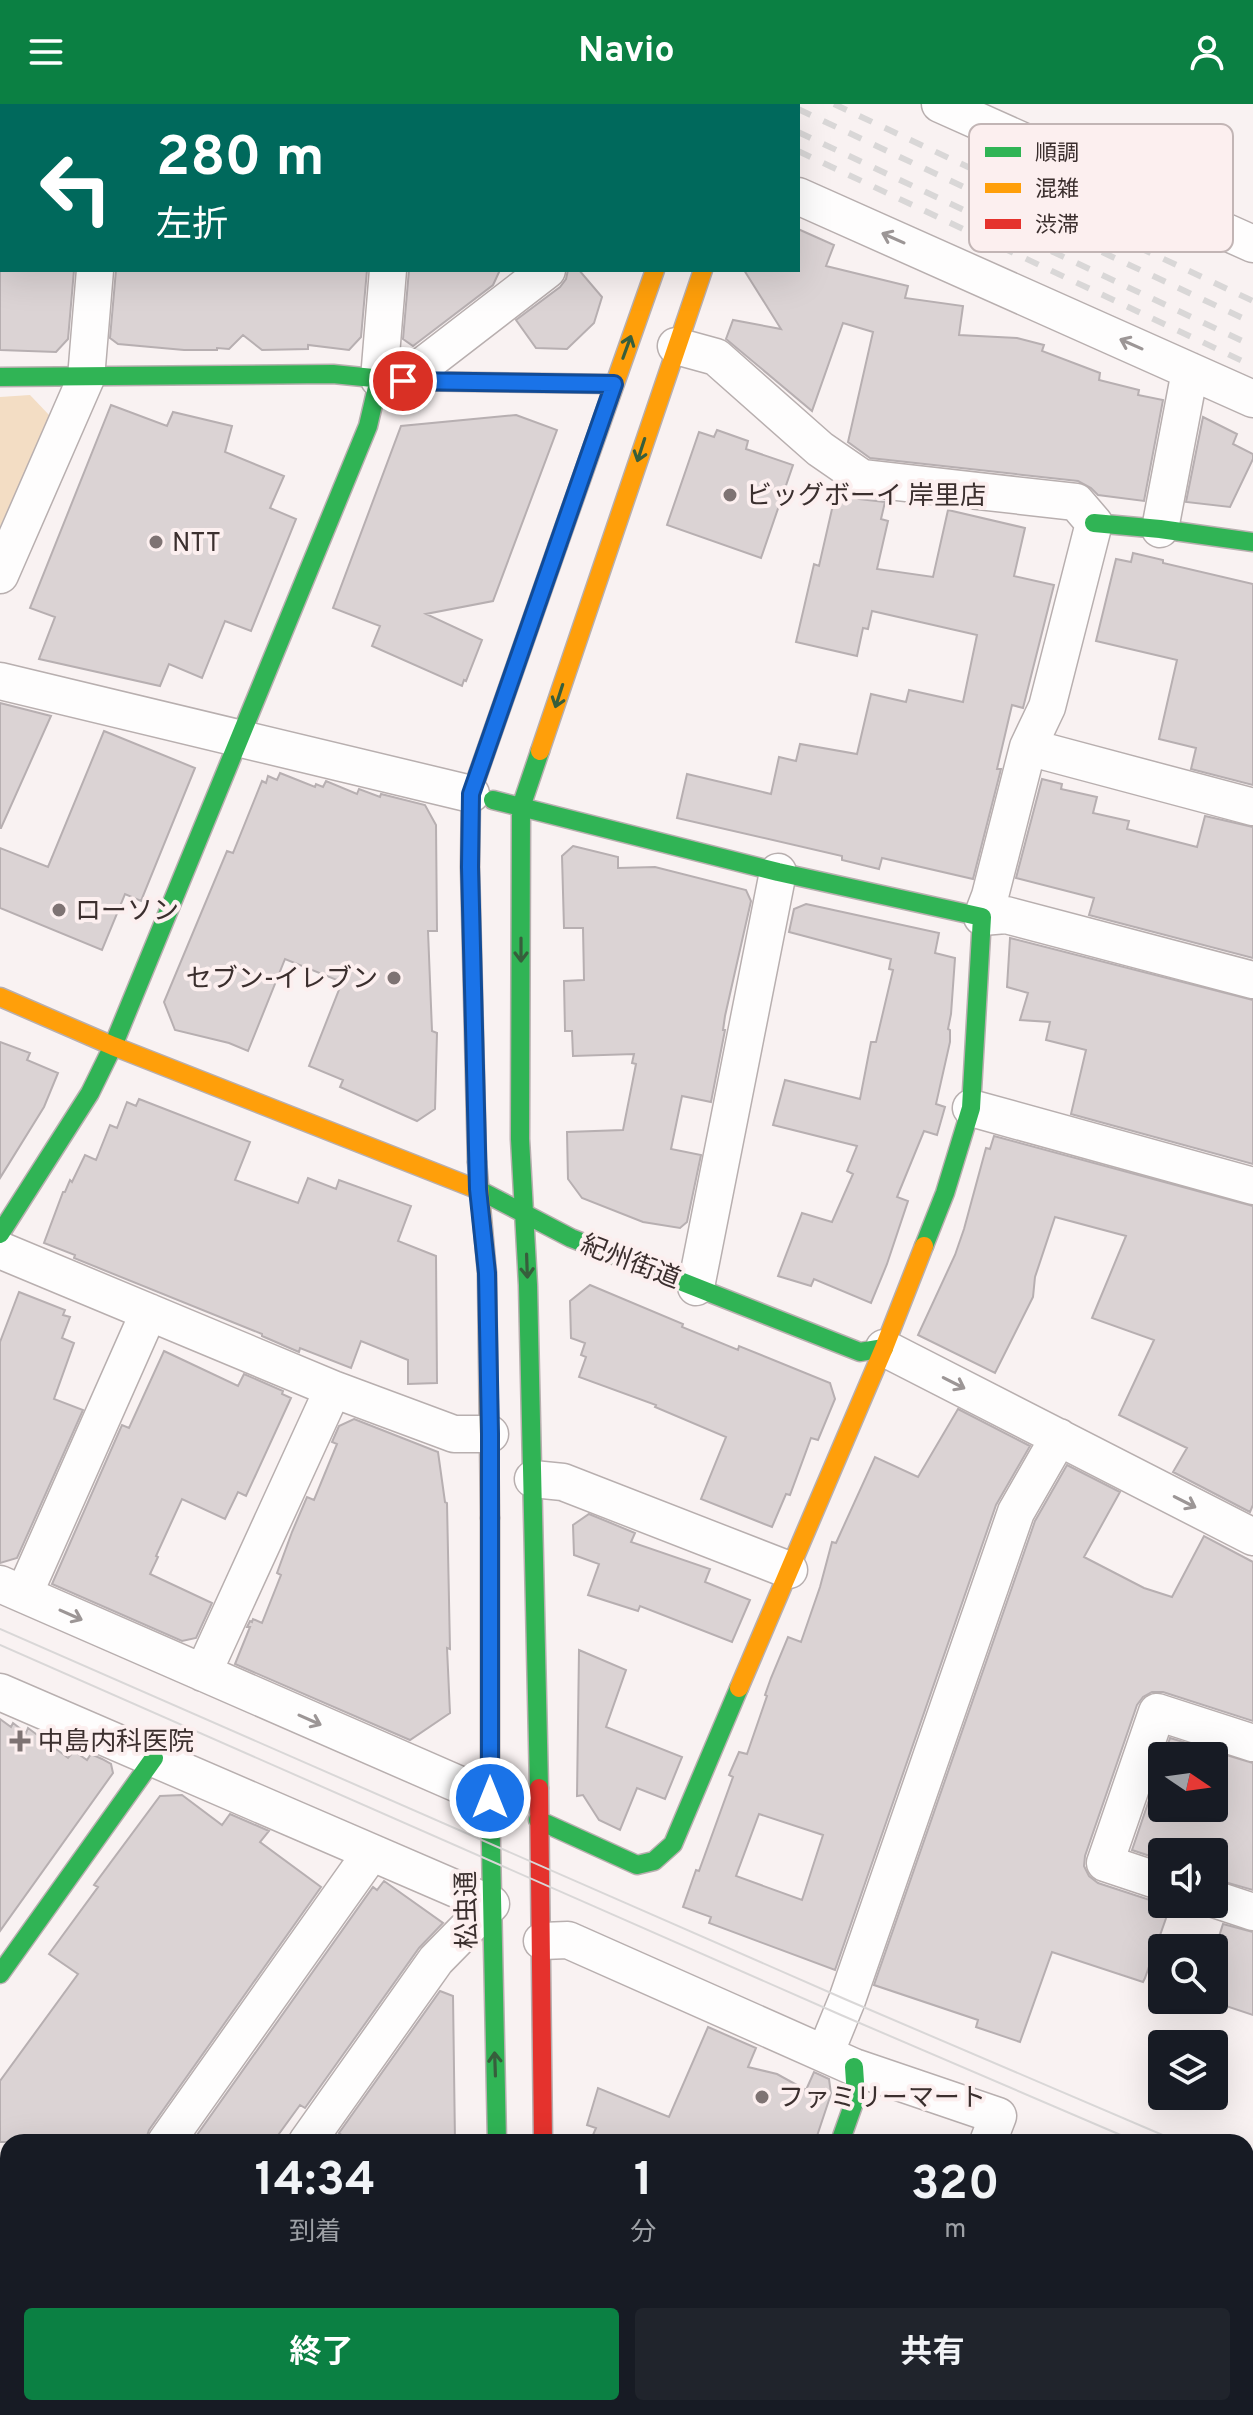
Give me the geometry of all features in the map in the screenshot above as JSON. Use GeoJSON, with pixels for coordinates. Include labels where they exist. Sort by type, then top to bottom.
{"type":"FeatureCollection","features":[{"type":"Feature","properties":{"kind":"street"},"geometry":{"type":"LineString","coordinates":[[940,104],[985,124]]}},
{"type":"Feature","properties":{"kind":"street"},"geometry":{"type":"LineString","coordinates":[[800,197],[1253,399]]}},
{"type":"Feature","properties":{"kind":"street"},"geometry":{"type":"LineString","coordinates":[[1233,235],[1253,244]]}},
{"type":"Feature","properties":{"kind":"street"},"geometry":{"type":"LineString","coordinates":[[0,575],[86,378],[95,272]]}},
{"type":"Feature","properties":{"kind":"street"},"geometry":{"type":"LineString","coordinates":[[0,1234],[90,1093],[113,1046],[368,426],[391,380],[388,272]]}},
{"type":"Feature","properties":{"kind":"street"},"geometry":{"type":"LineString","coordinates":[[391,380],[544,272]]}},
{"type":"Feature","properties":{"kind":"street","name":"松虫通"},"geometry":{"type":"LineString","coordinates":[[497,2134],[491,1904],[487,1273],[478,1189],[471,794],[654,272]]}},
{"type":"Feature","properties":{"kind":"street"},"geometry":{"type":"LineString","coordinates":[[543,2134],[533,1479],[520,1139],[521,807],[702,272]]}},
{"type":"Feature","properties":{"kind":"street"},"geometry":{"type":"LineString","coordinates":[[676,346],[716,357],[820,449],[862,478],[1076,502],[1094,523],[1253,542]]}},
{"type":"Feature","properties":{"kind":"street"},"geometry":{"type":"LineString","coordinates":[[1160,529],[1190,371]]}},
{"type":"Feature","properties":{"kind":"street"},"geometry":{"type":"LineString","coordinates":[[0,377],[333,374],[391,380],[614,384]]}},
{"type":"Feature","properties":{"kind":"street"},"geometry":{"type":"LineString","coordinates":[[538,1820],[637,1865],[654,1861],[673,1844],[884,1348],[945,1193],[971,1108],[982,917],[1028,747],[1047,707],[1094,523]]}},
{"type":"Feature","properties":{"kind":"street"},"geometry":{"type":"LineString","coordinates":[[0,681],[471,794],[778,872],[982,917],[1006,915],[1253,980]]}},
{"type":"Feature","properties":{"kind":"street"},"geometry":{"type":"LineString","coordinates":[[1028,747],[1253,807]]}},
{"type":"Feature","properties":{"kind":"street"},"geometry":{"type":"LineString","coordinates":[[696,1287],[778,872]]}},
{"type":"Feature","properties":{"kind":"street","name":"紀州街道"},"geometry":{"type":"LineString","coordinates":[[0,997],[113,1046],[478,1189],[571,1238],[860,1352],[884,1348],[1253,1537]]}},
{"type":"Feature","properties":{"kind":"street"},"geometry":{"type":"LineString","coordinates":[[971,1108],[1253,1186]]}},
{"type":"Feature","properties":{"kind":"street"},"geometry":{"type":"LineString","coordinates":[[0,1250],[333,1389],[454,1434],[490,1434]]}},
{"type":"Feature","properties":{"kind":"street"},"geometry":{"type":"LineString","coordinates":[[149,1312],[12,1589],[490,1798]]}},
{"type":"Feature","properties":{"kind":"street"},"geometry":{"type":"LineString","coordinates":[[203,1673],[333,1389]]}},
{"type":"Feature","properties":{"kind":"street"},"geometry":{"type":"LineString","coordinates":[[843,2134],[856,2097],[840,2061],[847,2000],[1016,1512],[1059,1437]]}},
{"type":"Feature","properties":{"kind":"street"},"geometry":{"type":"LineString","coordinates":[[533,1479],[563,1482],[789,1570]]}},
{"type":"Feature","properties":{"kind":"street"},"geometry":{"type":"LineString","coordinates":[[0,1692],[491,1904],[436,1960],[313,2134]]}},
{"type":"Feature","properties":{"kind":"street"},"geometry":{"type":"LineString","coordinates":[[1148,1877],[1105,1863],[1157,1712],[1253,1743]]}},
{"type":"Feature","properties":{"kind":"street"},"geometry":{"type":"LineString","coordinates":[[0,1974],[154,1758]]}},
{"type":"Feature","properties":{"kind":"street"},"geometry":{"type":"LineString","coordinates":[[172,2134],[371,1853]]}},
{"type":"Feature","properties":{"kind":"street"},"geometry":{"type":"LineString","coordinates":[[1228,1904],[1253,1912]]}},
{"type":"Feature","properties":{"kind":"street"},"geometry":{"type":"LineString","coordinates":[[542,1941],[568,1940],[840,2061],[998,2116],[991,2134]]}},
{"type":"Feature","properties":{"kind":"shaded area"},"geometry":{"type":"Polygon","coordinates":[[[30,395],[50,416],[0,527],[0,397],[30,395]]]}},
{"type":"Feature","properties":{"kind":"building"},"geometry":{"type":"Polygon","coordinates":[[[800,230],[834,245],[826,266],[908,286],[905,298],[963,306],[959,335],[1017,338],[1044,345],[1042,351],[1100,373],[1099,380],[1139,390],[1138,395],[1163,400],[1144,501],[1098,495],[1078,481],[870,458],[848,442],[873,332],[843,323],[812,411],[726,339],[733,320],[781,329],[745,272],[800,272],[800,230]]]}},
{"type":"Feature","properties":{"kind":"building"},"geometry":{"type":"Polygon","coordinates":[[[0,272],[74,272],[68,339],[56,352],[0,350],[0,272]]]}},
{"type":"Feature","properties":{"kind":"building"},"geometry":{"type":"Polygon","coordinates":[[[116,272],[367,272],[361,337],[349,350],[308,345],[308,349],[262,350],[243,335],[229,349],[217,350],[118,344],[110,338],[116,272]]]}},
{"type":"Feature","properties":{"kind":"building"},"geometry":{"type":"Polygon","coordinates":[[[409,272],[499,272],[493,285],[413,346],[403,339],[409,272]]]}},
{"type":"Feature","properties":{"kind":"building"},"geometry":{"type":"Polygon","coordinates":[[[568,272],[581,272],[602,297],[594,323],[567,349],[536,348],[516,320],[566,279],[568,272]]]}},
{"type":"Feature","properties":{"kind":"building","name":"NTT"},"geometry":{"type":"Polygon","coordinates":[[[111,405],[167,426],[173,412],[232,426],[225,452],[284,476],[270,508],[296,519],[251,631],[225,621],[202,678],[169,664],[160,686],[39,659],[55,617],[30,608],[111,405]]]}},
{"type":"Feature","properties":{"kind":"building"},"geometry":{"type":"Polygon","coordinates":[[[516,415],[557,430],[493,601],[426,614],[482,640],[462,686],[372,646],[380,626],[333,608],[401,426],[516,415]]]}},
{"type":"Feature","properties":{"kind":"building"},"geometry":{"type":"Polygon","coordinates":[[[1203,417],[1237,434],[1233,444],[1253,454],[1230,507],[1186,502],[1203,417]]]}},
{"type":"Feature","properties":{"kind":"building","name":"ビッグボーイ 岸里店"},"geometry":{"type":"Polygon","coordinates":[[[717,430],[748,441],[746,449],[793,465],[761,558],[667,525],[699,432],[714,437],[717,430]]]}},
{"type":"Feature","properties":{"kind":"building"},"geometry":{"type":"Polygon","coordinates":[[[837,487],[859,499],[885,502],[881,519],[888,521],[877,569],[933,577],[948,510],[1025,528],[1014,576],[1054,585],[1023,708],[1012,705],[997,769],[1001,769],[973,879],[882,858],[879,869],[842,860],[842,856],[677,818],[687,774],[771,794],[779,757],[796,761],[800,744],[857,754],[871,694],[906,702],[909,690],[963,702],[977,635],[872,611],[868,629],[863,628],[857,656],[796,642],[814,564],[819,566],[837,487]]]}},
{"type":"Feature","properties":{"kind":"building"},"geometry":{"type":"Polygon","coordinates":[[[1133,553],[1253,584],[1253,785],[1191,769],[1196,748],[1159,739],[1177,660],[1096,641],[1116,559],[1131,562],[1133,553]]]}},
{"type":"Feature","properties":{"kind":"building"},"geometry":{"type":"Polygon","coordinates":[[[0,703],[51,716],[1,828],[0,828],[0,703]]]}},
{"type":"Feature","properties":{"kind":"building"},"geometry":{"type":"Polygon","coordinates":[[[104,731],[195,768],[141,901],[125,894],[102,950],[0,908],[0,848],[48,867],[104,731]]]}},
{"type":"Feature","properties":{"kind":"building"},"geometry":{"type":"Polygon","coordinates":[[[280,773],[315,787],[316,784],[323,787],[326,781],[357,794],[359,789],[380,797],[381,794],[425,805],[436,825],[437,931],[428,931],[432,1031],[437,1033],[435,1109],[417,1121],[340,1087],[343,1080],[309,1066],[342,982],[285,959],[248,1051],[229,1043],[175,1030],[164,1002],[227,851],[233,853],[262,781],[266,783],[268,776],[277,780],[280,773]]]}},
{"type":"Feature","properties":{"kind":"building"},"geometry":{"type":"Polygon","coordinates":[[[1042,779],[1062,784],[1061,789],[1097,797],[1093,813],[1129,821],[1127,829],[1197,847],[1205,816],[1253,827],[1253,958],[1089,915],[1094,898],[1016,878],[1042,779]]]}},
{"type":"Feature","properties":{"kind":"building"},"geometry":{"type":"Polygon","coordinates":[[[573,846],[618,857],[618,868],[655,867],[746,890],[751,901],[725,1016],[711,1102],[682,1096],[671,1149],[701,1155],[687,1222],[680,1228],[643,1222],[582,1198],[568,1179],[567,1132],[623,1130],[636,1064],[632,1063],[634,1054],[573,1056],[572,1031],[565,1031],[564,981],[584,980],[583,928],[564,928],[562,856],[573,846]]]}},
{"type":"Feature","properties":{"kind":"building"},"geometry":{"type":"Polygon","coordinates":[[[806,904],[939,933],[935,953],[955,958],[948,1029],[950,1042],[936,1104],[945,1107],[937,1135],[924,1131],[897,1197],[908,1201],[871,1303],[814,1279],[811,1286],[778,1276],[802,1213],[832,1222],[853,1174],[847,1171],[857,1146],[773,1125],[785,1080],[860,1099],[871,1042],[876,1042],[893,970],[889,969],[891,959],[789,932],[794,909],[806,904]]]}},
{"type":"Feature","properties":{"kind":"building"},"geometry":{"type":"Polygon","coordinates":[[[1010,938],[1253,1000],[1253,1164],[1071,1114],[1086,1050],[1046,1040],[1050,1022],[1020,1020],[1028,993],[1007,987],[1010,938]]]}},
{"type":"Feature","properties":{"kind":"building"},"geometry":{"type":"Polygon","coordinates":[[[0,1042],[30,1053],[27,1060],[58,1073],[44,1107],[0,1178],[0,1042]]]}},
{"type":"Feature","properties":{"kind":"building"},"geometry":{"type":"Polygon","coordinates":[[[139,1099],[250,1142],[235,1180],[298,1203],[308,1178],[336,1189],[339,1180],[411,1206],[398,1241],[436,1256],[437,1383],[408,1384],[408,1360],[361,1341],[351,1368],[300,1348],[299,1352],[44,1243],[63,1192],[70,1180],[72,1182],[85,1155],[96,1160],[110,1125],[117,1128],[127,1102],[136,1106],[139,1099]]]}},
{"type":"Feature","properties":{"kind":"building"},"geometry":{"type":"Polygon","coordinates":[[[994,1136],[1253,1206],[1253,1505],[1250,1512],[1173,1472],[1187,1448],[1119,1415],[1154,1340],[1092,1318],[1126,1236],[1055,1217],[1035,1277],[1033,1297],[995,1373],[918,1335],[955,1255],[986,1148],[990,1149],[994,1136]]]}},
{"type":"Feature","properties":{"kind":"building"},"geometry":{"type":"Polygon","coordinates":[[[590,1285],[738,1350],[739,1346],[830,1383],[835,1399],[818,1440],[811,1438],[790,1495],[786,1494],[772,1527],[701,1499],[726,1437],[656,1405],[579,1377],[586,1357],[581,1355],[585,1343],[571,1338],[570,1301],[590,1285]]]}},
{"type":"Feature","properties":{"kind":"building"},"geometry":{"type":"Polygon","coordinates":[[[19,1292],[65,1310],[63,1315],[70,1317],[62,1338],[74,1343],[54,1399],[83,1410],[17,1558],[0,1563],[0,1342],[19,1292]]]}},
{"type":"Feature","properties":{"kind":"building"},"geometry":{"type":"Polygon","coordinates":[[[164,1351],[238,1386],[244,1374],[283,1391],[282,1394],[291,1398],[246,1496],[238,1492],[225,1519],[182,1499],[156,1556],[150,1574],[212,1603],[196,1638],[182,1641],[52,1584],[122,1425],[129,1428],[164,1351]]]}},
{"type":"Feature","properties":{"kind":"building"},"geometry":{"type":"Polygon","coordinates":[[[958,1409],[1030,1446],[996,1505],[835,1970],[709,1923],[711,1917],[683,1907],[733,1777],[729,1775],[739,1752],[747,1754],[765,1695],[788,1637],[801,1642],[832,1542],[836,1543],[875,1457],[918,1477],[958,1409]],[[759,1814],[736,1876],[802,1900],[823,1835],[759,1814]]]}},
{"type":"Feature","properties":{"kind":"building"},"geometry":{"type":"Polygon","coordinates":[[[354,1419],[438,1452],[447,1503],[450,1713],[410,1740],[235,1664],[250,1621],[253,1619],[262,1623],[281,1575],[277,1573],[292,1532],[307,1497],[314,1500],[337,1444],[332,1442],[339,1426],[354,1419]]]}},
{"type":"Feature","properties":{"kind":"building"},"geometry":{"type":"Polygon","coordinates":[[[1067,1465],[1120,1492],[1084,1557],[1144,1588],[1172,1597],[1204,1536],[1253,1562],[1253,1721],[1163,1692],[1152,1692],[1137,1705],[1084,1866],[1089,1876],[1098,1883],[1148,1899],[1148,1918],[1166,1918],[1160,1934],[1148,1934],[1148,1968],[1143,1982],[1052,1952],[1020,2042],[976,2027],[978,2020],[874,1985],[1035,1521],[1067,1465]]]}},
{"type":"Feature","properties":{"kind":"building"},"geometry":{"type":"Polygon","coordinates":[[[589,1514],[635,1533],[631,1542],[710,1569],[705,1582],[750,1600],[732,1642],[640,1606],[638,1611],[588,1595],[599,1564],[574,1555],[573,1525],[589,1514]]]}},
{"type":"Feature","properties":{"kind":"building"},"geometry":{"type":"Polygon","coordinates":[[[579,1650],[626,1670],[606,1727],[682,1757],[665,1799],[637,1788],[620,1830],[599,1820],[583,1795],[577,1796],[579,1650]]]}},
{"type":"Feature","properties":{"kind":"building"},"geometry":{"type":"Polygon","coordinates":[[[0,1719],[11,1727],[13,1723],[26,1733],[28,1728],[68,1758],[74,1751],[87,1760],[91,1754],[102,1759],[111,1764],[113,1773],[0,1931],[0,1719]]]}},
{"type":"Feature","properties":{"kind":"building"},"geometry":{"type":"Polygon","coordinates":[[[1228,1755],[1253,1763],[1253,1890],[1228,1883],[1228,1838],[1148,1838],[1148,1855],[1132,1850],[1148,1803],[1148,1822],[1228,1822],[1228,1755]]]}},
{"type":"Feature","properties":{"kind":"building"},"geometry":{"type":"Polygon","coordinates":[[[182,1795],[222,1825],[230,1814],[269,1831],[260,1842],[321,1887],[148,2134],[0,2134],[0,2081],[78,1974],[49,1954],[98,1887],[94,1885],[160,1796],[182,1795]]]}},
{"type":"Feature","properties":{"kind":"building"},"geometry":{"type":"Polygon","coordinates":[[[384,1881],[443,1923],[419,1948],[305,2108],[300,2105],[279,2134],[198,2134],[373,1887],[377,1890],[384,1881]]]}},
{"type":"Feature","properties":{"kind":"building"},"geometry":{"type":"Polygon","coordinates":[[[1223,1924],[1253,1932],[1253,2015],[1228,2007],[1228,1934],[1220,1934],[1223,1924]]]}},
{"type":"Feature","properties":{"kind":"building"},"geometry":{"type":"Polygon","coordinates":[[[440,1991],[453,1996],[455,2134],[339,2133],[440,1991]]]}},
{"type":"Feature","properties":{"kind":"building"},"geometry":{"type":"Polygon","coordinates":[[[708,2027],[756,2048],[748,2067],[777,2074],[806,2090],[814,2072],[829,2079],[831,2094],[818,2134],[593,2134],[596,2128],[587,2125],[598,2088],[669,2117],[708,2027]]]}},
{"type":"Feature","properties":{"kind":"tram line"},"geometry":{"type":"LineString","coordinates":[[0,1629],[1160,2134]]}},
{"type":"Feature","properties":{"kind":"tram line"},"geometry":{"type":"LineString","coordinates":[[0,1645],[1118,2134]]}},
{"type":"Feature","properties":{"kind":"railway"},"geometry":{"type":"LineString","coordinates":[[834,104],[969,167]]}},
{"type":"Feature","properties":{"kind":"railway"},"geometry":{"type":"LineString","coordinates":[[800,110],[969,189]]}},
{"type":"Feature","properties":{"kind":"railway"},"geometry":{"type":"LineString","coordinates":[[800,133],[969,212]]}},
{"type":"Feature","properties":{"kind":"railway"},"geometry":{"type":"LineString","coordinates":[[800,152],[969,232]]}},
{"type":"Feature","properties":{"kind":"railway"},"geometry":{"type":"LineString","coordinates":[[1012,252],[1253,366]]}},
{"type":"Feature","properties":{"kind":"railway"},"geometry":{"type":"LineString","coordinates":[[1053,252],[1253,346]]}},
{"type":"Feature","properties":{"kind":"railway"},"geometry":{"type":"LineString","coordinates":[[1102,252],[1253,323]]}},
{"type":"Feature","properties":{"kind":"railway"},"geometry":{"type":"LineString","coordinates":[[1149,252],[1253,301]]}},
{"type":"Feature","properties":{"kind":"traffic: fast"},"geometry":{"type":"LineString","coordinates":[[0,377],[333,374],[403,381],[614,384]]}},
{"type":"Feature","properties":{"kind":"traffic: fast"},"geometry":{"type":"LineString","coordinates":[[0,1234],[90,1093],[113,1046],[368,426],[379,379]]}},
{"type":"Feature","properties":{"kind":"traffic: fast"},"geometry":{"type":"LineString","coordinates":[[1094,523],[1253,542]]}},
{"type":"Feature","properties":{"kind":"traffic: fast"},"geometry":{"type":"LineString","coordinates":[[477,1162],[471,794],[558,545]]}},
{"type":"Feature","properties":{"kind":"traffic: fast"},"geometry":{"type":"LineString","coordinates":[[539,1788],[528,1285],[520,1139],[521,807],[540,751]]}},
{"type":"Feature","properties":{"kind":"traffic: fast"},"geometry":{"type":"LineString","coordinates":[[493,800],[778,872],[982,917],[971,1108],[945,1193],[924,1246]]}},
{"type":"Feature","properties":{"kind":"traffic: fast"},"geometry":{"type":"LineString","coordinates":[[479,1190],[571,1238],[860,1352],[884,1348]]}},
{"type":"Feature","properties":{"kind":"traffic: fast"},"geometry":{"type":"LineString","coordinates":[[490,1518],[490,1798],[497,2134]]}},
{"type":"Feature","properties":{"kind":"traffic: fast"},"geometry":{"type":"LineString","coordinates":[[538,1820],[637,1865],[654,1861],[673,1844],[739,1688]]}},
{"type":"Feature","properties":{"kind":"traffic: fast"},"geometry":{"type":"LineString","coordinates":[[0,1974],[154,1758]]}},
{"type":"Feature","properties":{"kind":"traffic: fast"},"geometry":{"type":"LineString","coordinates":[[843,2134],[856,2097],[854,2067]]}},
{"type":"Feature","properties":{"kind":"traffic: slow"},"geometry":{"type":"LineString","coordinates":[[558,545],[654,272]]}},
{"type":"Feature","properties":{"kind":"traffic: slow"},"geometry":{"type":"LineString","coordinates":[[540,751],[702,272]]}},
{"type":"Feature","properties":{"kind":"traffic: slow"},"geometry":{"type":"LineString","coordinates":[[0,997],[113,1046],[479,1190]]}},
{"type":"Feature","properties":{"kind":"traffic: slow"},"geometry":{"type":"LineString","coordinates":[[477,1162],[487,1273],[490,1518]]}},
{"type":"Feature","properties":{"kind":"traffic: slow"},"geometry":{"type":"LineString","coordinates":[[739,1688],[884,1348],[924,1246]]}},
{"type":"Feature","properties":{"kind":"traffic: jam"},"geometry":{"type":"LineString","coordinates":[[539,1788],[543,2134]]}},
{"type":"Feature","properties":{"kind":"place","name":"ビッグボーイ 岸里店"},"geometry":{"type":"Point","coordinates":[730,495]}},
{"type":"Feature","properties":{"kind":"place","name":"NTT"},"geometry":{"type":"Point","coordinates":[156,542]}},
{"type":"Feature","properties":{"kind":"place","name":"ローソン"},"geometry":{"type":"Point","coordinates":[59,910]}},
{"type":"Feature","properties":{"kind":"place","name":"セブン-イレブン"},"geometry":{"type":"Point","coordinates":[394,978]}},
{"type":"Feature","properties":{"kind":"place","name":"中島内科医院"},"geometry":{"type":"Point","coordinates":[20,1741]}},
{"type":"Feature","properties":{"kind":"place","name":"ファミリーマート"},"geometry":{"type":"Point","coordinates":[762,2097]}},
{"type":"Feature","properties":{"kind":"route"},"geometry":{"type":"LineString","coordinates":[[403,381],[614,384],[471,794],[478,1189],[487,1273],[492,1545],[490,1798]]}}]}
